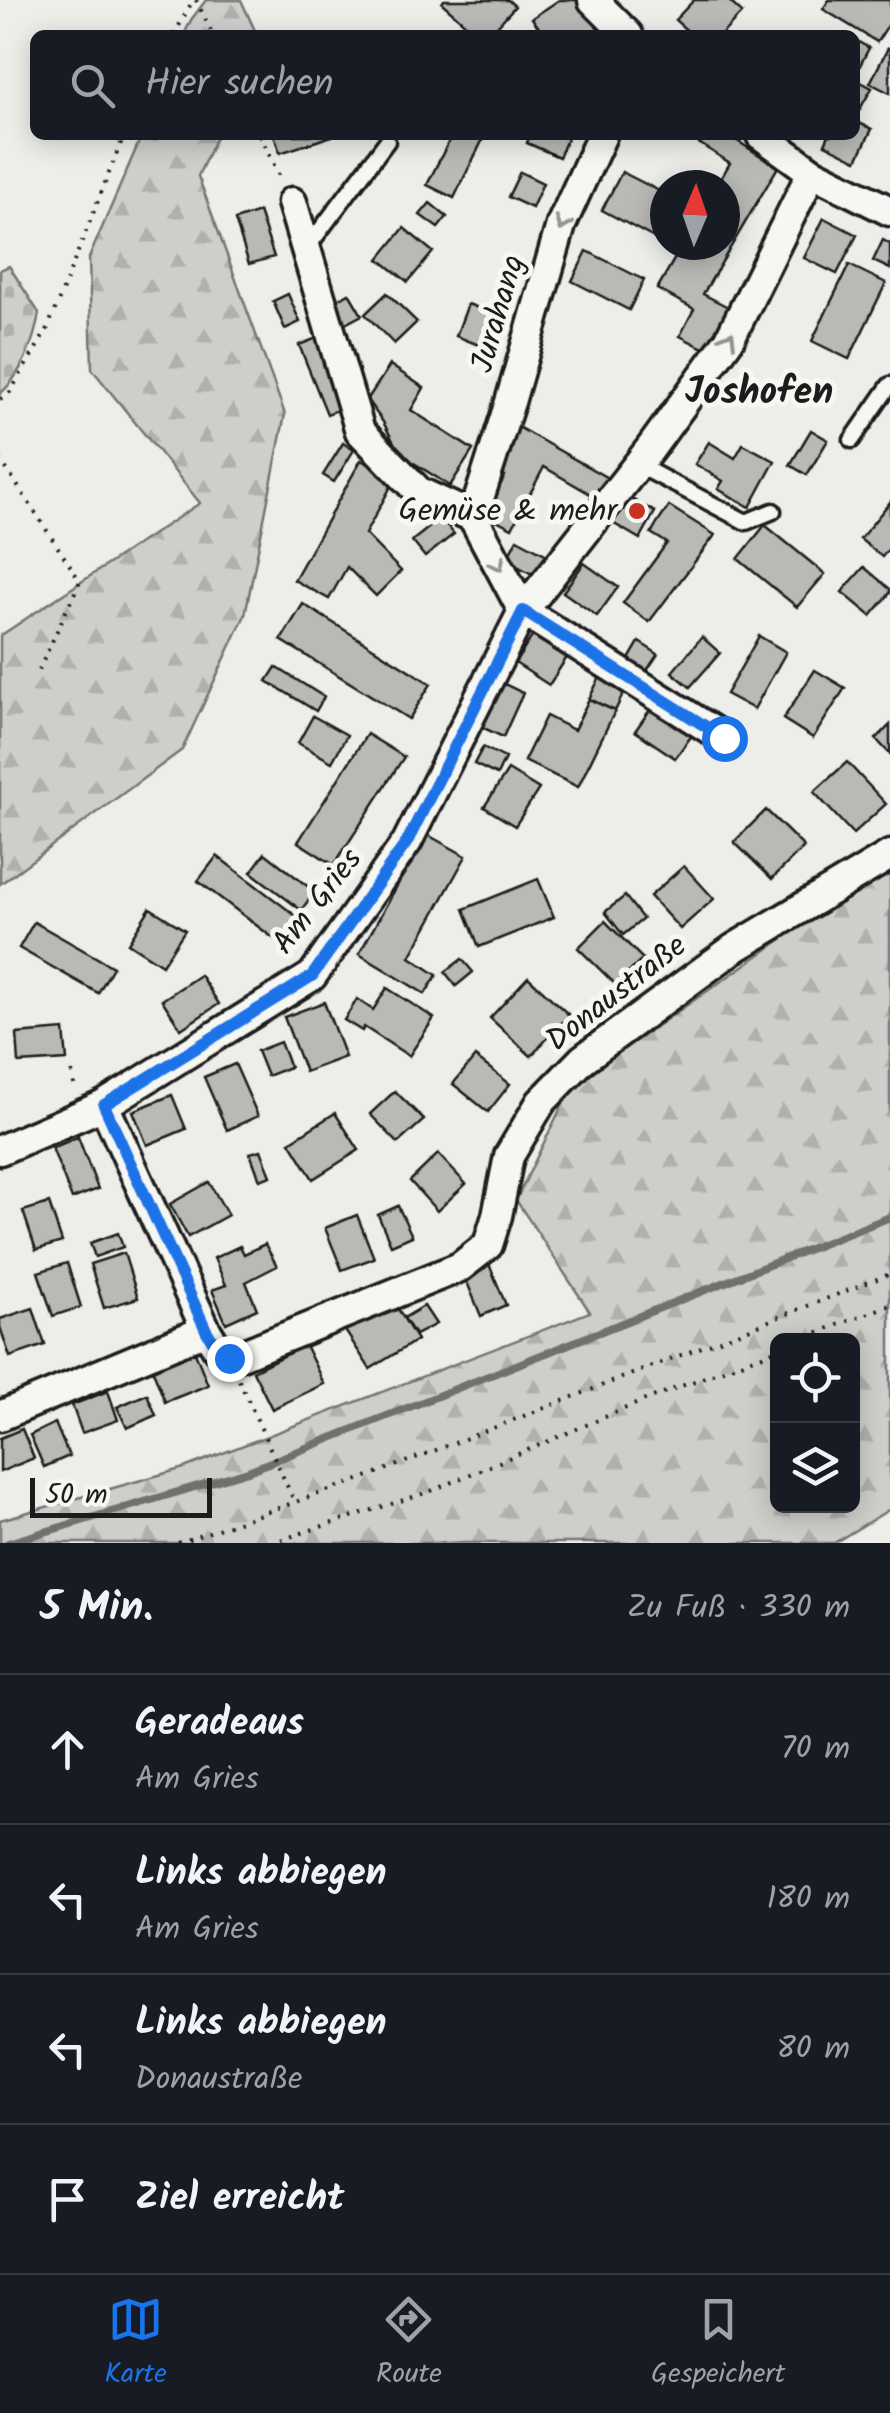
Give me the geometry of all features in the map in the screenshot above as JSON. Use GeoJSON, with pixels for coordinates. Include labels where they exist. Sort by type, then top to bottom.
{"type":"FeatureCollection","features":[{"type":"Feature","properties":{"kind":"street"},"geometry":{"type":"LineString","coordinates":[[593,0],[623,30]]}},
{"type":"Feature","properties":{"kind":"street","name":"Jurahang"},"geometry":{"type":"LineString","coordinates":[[473,517],[561,226],[600,140]]}},
{"type":"Feature","properties":{"kind":"street"},"geometry":{"type":"LineString","coordinates":[[769,140],[812,172],[890,211]]}},
{"type":"Feature","properties":{"kind":"street","name":"Am Gries"},"geometry":{"type":"LineString","coordinates":[[0,1150],[104,1105],[312,976],[407,842],[523,611],[638,465],[729,340],[812,172]]}},
{"type":"Feature","properties":{"kind":"street"},"geometry":{"type":"LineString","coordinates":[[292,202],[360,431],[419,492],[473,517],[523,611],[724,738]]}},
{"type":"Feature","properties":{"kind":"street","name":"Donaustraße"},"geometry":{"type":"LineString","coordinates":[[229,1358],[460,1267],[488,1245],[510,1156],[525,1129],[541,1102],[583,1059],[734,949],[890,855]]}},
{"type":"Feature","properties":{"kind":"street"},"geometry":{"type":"LineString","coordinates":[[104,1105],[206,1330],[229,1358]]}},
{"type":"Feature","properties":{"kind":"street"},"geometry":{"type":"LineString","coordinates":[[0,1416],[206,1330]]}},
{"type":"Feature","properties":{"kind":"lane"},"geometry":{"type":"LineString","coordinates":[[306,250],[386,140]]}},
{"type":"Feature","properties":{"kind":"lane"},"geometry":{"type":"LineString","coordinates":[[852,440],[890,385]]}},
{"type":"Feature","properties":{"kind":"lane"},"geometry":{"type":"LineString","coordinates":[[638,465],[746,522],[773,511]]}},
{"type":"Feature","properties":{"kind":"path"},"geometry":{"type":"LineString","coordinates":[[177,30],[195,0]]}},
{"type":"Feature","properties":{"kind":"path"},"geometry":{"type":"LineString","coordinates":[[195,0],[210,30]]}},
{"type":"Feature","properties":{"kind":"path"},"geometry":{"type":"LineString","coordinates":[[0,400],[10,392],[46,330],[122,140]]}},
{"type":"Feature","properties":{"kind":"path"},"geometry":{"type":"LineString","coordinates":[[262,140],[292,202]]}},
{"type":"Feature","properties":{"kind":"path"},"geometry":{"type":"LineString","coordinates":[[0,459],[80,581],[38,672]]}},
{"type":"Feature","properties":{"kind":"path"},"geometry":{"type":"LineString","coordinates":[[72,1072],[75,1090]]}},
{"type":"Feature","properties":{"kind":"path"},"geometry":{"type":"LineString","coordinates":[[178,1543],[295,1503],[890,1274]]}},
{"type":"Feature","properties":{"kind":"path"},"geometry":{"type":"LineString","coordinates":[[816,1333],[890,1304]]}},
{"type":"Feature","properties":{"kind":"path"},"geometry":{"type":"LineString","coordinates":[[271,1543],[431,1491],[770,1351]]}},
{"type":"Feature","properties":{"kind":"path"},"geometry":{"type":"LineString","coordinates":[[229,1358],[295,1503]]}},
{"type":"Feature","properties":{"kind":"green space"},"geometry":{"type":"Polygon","coordinates":[[[206,0],[241,0],[255,30],[186,30],[206,0]]]}},
{"type":"Feature","properties":{"kind":"green space"},"geometry":{"type":"Polygon","coordinates":[[[140,140],[215,140],[198,176],[285,414],[245,615],[182,750],[0,884],[0,636],[200,503],[92,369],[89,258],[140,140]]]}},
{"type":"Feature","properties":{"kind":"green space"},"geometry":{"type":"Polygon","coordinates":[[[9,266],[39,313],[26,357],[0,394],[0,270],[9,266]]]}},
{"type":"Feature","properties":{"kind":"green space"},"geometry":{"type":"Polygon","coordinates":[[[890,864],[890,1509],[834,1543],[0,1543],[0,1520],[184,1468],[590,1312],[516,1200],[572,1085],[890,864]]]}},
{"type":"Feature","properties":{"kind":"building"},"geometry":{"type":"Polygon","coordinates":[[[508,0],[515,6],[493,30],[472,30],[442,3],[508,0]]]}},
{"type":"Feature","properties":{"kind":"building"},"geometry":{"type":"Polygon","coordinates":[[[559,0],[581,0],[601,29],[540,30],[532,18],[559,0]]]}},
{"type":"Feature","properties":{"kind":"building"},"geometry":{"type":"Polygon","coordinates":[[[694,0],[728,0],[742,13],[726,30],[686,30],[675,20],[694,0]]]}},
{"type":"Feature","properties":{"kind":"building"},"geometry":{"type":"Polygon","coordinates":[[[829,0],[890,0],[890,22],[877,42],[823,9],[829,0]]]}},
{"type":"Feature","properties":{"kind":"building"},"geometry":{"type":"Polygon","coordinates":[[[860,43],[869,48],[860,65],[860,43]]]}},
{"type":"Feature","properties":{"kind":"building"},"geometry":{"type":"Polygon","coordinates":[[[890,49],[890,93],[870,83],[890,49]]]}},
{"type":"Feature","properties":{"kind":"building"},"geometry":{"type":"Polygon","coordinates":[[[860,82],[872,88],[860,109],[860,82]]]}},
{"type":"Feature","properties":{"kind":"building"},"geometry":{"type":"Polygon","coordinates":[[[860,123],[872,129],[857,160],[825,144],[827,140],[860,140],[860,123]]]}},
{"type":"Feature","properties":{"kind":"building"},"geometry":{"type":"Polygon","coordinates":[[[276,140],[320,140],[280,153],[276,140]]]}},
{"type":"Feature","properties":{"kind":"building"},"geometry":{"type":"Polygon","coordinates":[[[450,140],[483,140],[454,198],[427,185],[450,140]]]}},
{"type":"Feature","properties":{"kind":"building"},"geometry":{"type":"Polygon","coordinates":[[[528,140],[567,140],[559,157],[527,143],[528,140]]]}},
{"type":"Feature","properties":{"kind":"building"},"geometry":{"type":"Polygon","coordinates":[[[694,140],[736,140],[778,167],[740,231],[740,170],[726,170],[730,163],[694,140]]]}},
{"type":"Feature","properties":{"kind":"building"},"geometry":{"type":"Polygon","coordinates":[[[520,172],[543,183],[532,208],[508,197],[520,172]]]}},
{"type":"Feature","properties":{"kind":"building"},"geometry":{"type":"Polygon","coordinates":[[[622,172],[650,186],[650,236],[602,210],[622,172]]]}},
{"type":"Feature","properties":{"kind":"building"},"geometry":{"type":"Polygon","coordinates":[[[430,203],[447,217],[438,228],[420,215],[430,203]]]}},
{"type":"Feature","properties":{"kind":"building"},"geometry":{"type":"Polygon","coordinates":[[[259,212],[274,257],[249,264],[235,220],[259,212]]]}},
{"type":"Feature","properties":{"kind":"building"},"geometry":{"type":"Polygon","coordinates":[[[824,218],[857,235],[837,274],[804,258],[824,218]]]}},
{"type":"Feature","properties":{"kind":"building"},"geometry":{"type":"Polygon","coordinates":[[[404,228],[433,252],[408,282],[379,259],[404,228]]]}},
{"type":"Feature","properties":{"kind":"building"},"geometry":{"type":"Polygon","coordinates":[[[883,240],[890,244],[890,269],[873,261],[883,240]]]}},
{"type":"Feature","properties":{"kind":"building"},"geometry":{"type":"Polygon","coordinates":[[[587,251],[644,280],[629,310],[572,281],[587,251]]]}},
{"type":"Feature","properties":{"kind":"building"},"geometry":{"type":"Polygon","coordinates":[[[674,260],[723,260],[703,294],[730,308],[707,350],[680,336],[694,309],[657,289],[674,260]]]}},
{"type":"Feature","properties":{"kind":"building"},"geometry":{"type":"Polygon","coordinates":[[[849,265],[886,283],[849,359],[812,341],[849,265]]]}},
{"type":"Feature","properties":{"kind":"building"},"geometry":{"type":"Polygon","coordinates":[[[349,293],[362,315],[343,325],[331,303],[349,293]]]}},
{"type":"Feature","properties":{"kind":"building"},"geometry":{"type":"Polygon","coordinates":[[[387,293],[417,322],[394,344],[365,314],[387,293]]]}},
{"type":"Feature","properties":{"kind":"building"},"geometry":{"type":"Polygon","coordinates":[[[288,294],[300,322],[285,329],[273,301],[288,294]]]}},
{"type":"Feature","properties":{"kind":"building"},"geometry":{"type":"Polygon","coordinates":[[[468,304],[496,315],[484,347],[456,336],[468,304]]]}},
{"type":"Feature","properties":{"kind":"building"},"geometry":{"type":"Polygon","coordinates":[[[322,336],[351,405],[327,414],[299,345],[322,336]]]}},
{"type":"Feature","properties":{"kind":"building"},"geometry":{"type":"Polygon","coordinates":[[[390,365],[424,388],[411,410],[473,450],[450,486],[400,454],[367,400],[390,365]]]}},
{"type":"Feature","properties":{"kind":"building"},"geometry":{"type":"Polygon","coordinates":[[[518,427],[611,480],[599,499],[544,467],[512,528],[485,514],[505,476],[493,470],[518,427]]]}},
{"type":"Feature","properties":{"kind":"building"},"geometry":{"type":"Polygon","coordinates":[[[811,430],[828,440],[807,475],[790,465],[811,430]]]}},
{"type":"Feature","properties":{"kind":"building"},"geometry":{"type":"Polygon","coordinates":[[[709,442],[735,458],[743,444],[775,461],[750,507],[718,489],[723,481],[695,464],[709,442]]]}},
{"type":"Feature","properties":{"kind":"building"},"geometry":{"type":"Polygon","coordinates":[[[343,443],[354,450],[334,482],[323,475],[343,443]]]}},
{"type":"Feature","properties":{"kind":"building"},"geometry":{"type":"Polygon","coordinates":[[[361,460],[395,479],[365,534],[401,571],[376,596],[347,567],[329,599],[294,580],[361,460]]]}},
{"type":"Feature","properties":{"kind":"building"},"geometry":{"type":"Polygon","coordinates":[[[626,496],[655,512],[640,539],[611,522],[626,496]]]}},
{"type":"Feature","properties":{"kind":"building"},"geometry":{"type":"Polygon","coordinates":[[[890,502],[890,547],[882,557],[860,539],[890,502]]]}},
{"type":"Feature","properties":{"kind":"building"},"geometry":{"type":"Polygon","coordinates":[[[669,506],[715,535],[649,622],[623,603],[667,543],[651,533],[669,506]]]}},
{"type":"Feature","properties":{"kind":"building"},"geometry":{"type":"Polygon","coordinates":[[[441,518],[454,534],[425,557],[412,541],[441,518]]]}},
{"type":"Feature","properties":{"kind":"building"},"geometry":{"type":"Polygon","coordinates":[[[765,525],[825,574],[797,607],[738,559],[765,525]]]}},
{"type":"Feature","properties":{"kind":"building"},"geometry":{"type":"Polygon","coordinates":[[[517,539],[549,556],[538,577],[506,560],[517,539]]]}},
{"type":"Feature","properties":{"kind":"building"},"geometry":{"type":"Polygon","coordinates":[[[584,563],[618,587],[597,616],[563,592],[584,563]]]}},
{"type":"Feature","properties":{"kind":"building"},"geometry":{"type":"Polygon","coordinates":[[[864,567],[890,589],[871,616],[842,592],[864,567]]]}},
{"type":"Feature","properties":{"kind":"building"},"geometry":{"type":"Polygon","coordinates":[[[303,604],[431,684],[409,719],[281,640],[303,604]]]}},
{"type":"Feature","properties":{"kind":"building"},"geometry":{"type":"Polygon","coordinates":[[[537,629],[571,651],[549,685],[515,663],[537,629]]]}},
{"type":"Feature","properties":{"kind":"building"},"geometry":{"type":"Polygon","coordinates":[[[759,636],[786,652],[754,709],[726,694],[759,636]]]}},
{"type":"Feature","properties":{"kind":"building"},"geometry":{"type":"Polygon","coordinates":[[[702,637],[720,653],[690,687],[672,672],[702,637]]]}},
{"type":"Feature","properties":{"kind":"building"},"geometry":{"type":"Polygon","coordinates":[[[639,642],[658,654],[646,672],[628,661],[639,642]]]}},
{"type":"Feature","properties":{"kind":"building"},"geometry":{"type":"Polygon","coordinates":[[[276,667],[324,697],[316,711],[267,681],[276,667]]]}},
{"type":"Feature","properties":{"kind":"building"},"geometry":{"type":"Polygon","coordinates":[[[815,670],[845,688],[813,738],[783,719],[815,670]]]}},
{"type":"Feature","properties":{"kind":"building"},"geometry":{"type":"Polygon","coordinates":[[[603,671],[628,684],[615,711],[589,699],[603,671]]]}},
{"type":"Feature","properties":{"kind":"building"},"geometry":{"type":"Polygon","coordinates":[[[496,680],[523,693],[503,737],[475,724],[496,680]]]}},
{"type":"Feature","properties":{"kind":"building"},"geometry":{"type":"Polygon","coordinates":[[[589,699],[615,711],[578,787],[524,761],[546,716],[574,730],[589,699]]]}},
{"type":"Feature","properties":{"kind":"building"},"geometry":{"type":"Polygon","coordinates":[[[652,707],[693,734],[675,758],[635,731],[652,707]]]}},
{"type":"Feature","properties":{"kind":"building"},"geometry":{"type":"Polygon","coordinates":[[[313,716],[347,735],[332,762],[298,743],[313,716]]]}},
{"type":"Feature","properties":{"kind":"building"},"geometry":{"type":"Polygon","coordinates":[[[890,725],[890,754],[876,739],[890,725]]]}},
{"type":"Feature","properties":{"kind":"building"},"geometry":{"type":"Polygon","coordinates":[[[367,734],[404,757],[334,865],[298,842],[367,734]]]}},
{"type":"Feature","properties":{"kind":"building"},"geometry":{"type":"Polygon","coordinates":[[[483,747],[505,758],[497,775],[474,764],[483,747]]]}},
{"type":"Feature","properties":{"kind":"building"},"geometry":{"type":"Polygon","coordinates":[[[847,762],[886,804],[853,834],[814,792],[847,762]]]}},
{"type":"Feature","properties":{"kind":"building"},"geometry":{"type":"Polygon","coordinates":[[[508,770],[539,789],[515,826],[484,807],[508,770]]]}},
{"type":"Feature","properties":{"kind":"building"},"geometry":{"type":"Polygon","coordinates":[[[766,810],[804,847],[772,879],[734,842],[766,810]]]}},
{"type":"Feature","properties":{"kind":"building"},"geometry":{"type":"Polygon","coordinates":[[[426,834],[466,856],[410,957],[437,975],[425,994],[359,954],[426,834]]]}},
{"type":"Feature","properties":{"kind":"building"},"geometry":{"type":"Polygon","coordinates":[[[265,853],[315,892],[301,910],[251,872],[265,853]]]}},
{"type":"Feature","properties":{"kind":"building"},"geometry":{"type":"Polygon","coordinates":[[[217,856],[304,922],[285,947],[198,881],[217,856]]]}},
{"type":"Feature","properties":{"kind":"building"},"geometry":{"type":"Polygon","coordinates":[[[684,866],[714,899],[680,929],[650,896],[684,866]]]}},
{"type":"Feature","properties":{"kind":"building"},"geometry":{"type":"Polygon","coordinates":[[[538,879],[554,917],[479,947],[464,909],[538,879]]]}},
{"type":"Feature","properties":{"kind":"building"},"geometry":{"type":"Polygon","coordinates":[[[625,896],[643,919],[623,935],[605,912],[625,896]]]}},
{"type":"Feature","properties":{"kind":"building"},"geometry":{"type":"Polygon","coordinates":[[[150,908],[185,930],[162,965],[128,943],[150,908]]]}},
{"type":"Feature","properties":{"kind":"building"},"geometry":{"type":"Polygon","coordinates":[[[605,921],[643,959],[616,985],[578,948],[605,921]]]}},
{"type":"Feature","properties":{"kind":"building"},"geometry":{"type":"Polygon","coordinates":[[[34,922],[113,967],[98,993],[19,948],[34,922]]]}},
{"type":"Feature","properties":{"kind":"building"},"geometry":{"type":"Polygon","coordinates":[[[462,959],[473,972],[456,986],[445,972],[462,959]]]}},
{"type":"Feature","properties":{"kind":"building"},"geometry":{"type":"Polygon","coordinates":[[[200,975],[219,1004],[181,1029],[162,1000],[200,975]]]}},
{"type":"Feature","properties":{"kind":"building"},"geometry":{"type":"Polygon","coordinates":[[[528,977],[569,1015],[531,1056],[490,1018],[528,977]]]}},
{"type":"Feature","properties":{"kind":"building"},"geometry":{"type":"Polygon","coordinates":[[[387,988],[434,1018],[409,1056],[364,1027],[362,1031],[344,1020],[357,999],[373,1010],[387,988]]]}},
{"type":"Feature","properties":{"kind":"building"},"geometry":{"type":"Polygon","coordinates":[[[324,1002],[345,1057],[305,1072],[284,1017],[324,1002]]]}},
{"type":"Feature","properties":{"kind":"building"},"geometry":{"type":"Polygon","coordinates":[[[64,1030],[67,1060],[19,1063],[17,1034],[64,1030]]]}},
{"type":"Feature","properties":{"kind":"building"},"geometry":{"type":"Polygon","coordinates":[[[280,1042],[290,1067],[267,1076],[257,1051],[280,1042]]]}},
{"type":"Feature","properties":{"kind":"building"},"geometry":{"type":"Polygon","coordinates":[[[475,1057],[510,1084],[488,1112],[453,1084],[475,1057]]]}},
{"type":"Feature","properties":{"kind":"building"},"geometry":{"type":"Polygon","coordinates":[[[235,1064],[258,1116],[227,1130],[204,1077],[235,1064]]]}},
{"type":"Feature","properties":{"kind":"building"},"geometry":{"type":"Polygon","coordinates":[[[395,1091],[424,1120],[398,1143],[370,1114],[395,1091]]]}},
{"type":"Feature","properties":{"kind":"building"},"geometry":{"type":"Polygon","coordinates":[[[172,1095],[186,1129],[147,1145],[133,1111],[172,1095]]]}},
{"type":"Feature","properties":{"kind":"building"},"geometry":{"type":"Polygon","coordinates":[[[335,1113],[359,1150],[313,1179],[290,1142],[335,1113]]]}},
{"type":"Feature","properties":{"kind":"building"},"geometry":{"type":"Polygon","coordinates":[[[78,1137],[98,1189],[72,1199],[52,1148],[78,1137]]]}},
{"type":"Feature","properties":{"kind":"building"},"geometry":{"type":"Polygon","coordinates":[[[261,1150],[271,1176],[260,1180],[250,1153],[261,1150]]]}},
{"type":"Feature","properties":{"kind":"building"},"geometry":{"type":"Polygon","coordinates":[[[438,1154],[466,1184],[437,1211],[410,1181],[438,1154]]]}},
{"type":"Feature","properties":{"kind":"building"},"geometry":{"type":"Polygon","coordinates":[[[209,1182],[228,1215],[188,1237],[170,1204],[209,1182]]]}},
{"type":"Feature","properties":{"kind":"building"},"geometry":{"type":"Polygon","coordinates":[[[49,1203],[62,1242],[36,1250],[23,1211],[49,1203]]]}},
{"type":"Feature","properties":{"kind":"building"},"geometry":{"type":"Polygon","coordinates":[[[398,1206],[412,1236],[391,1245],[378,1215],[398,1206]]]}},
{"type":"Feature","properties":{"kind":"building"},"geometry":{"type":"Polygon","coordinates":[[[357,1215],[374,1258],[342,1270],[325,1228],[357,1215]]]}},
{"type":"Feature","properties":{"kind":"building"},"geometry":{"type":"Polygon","coordinates":[[[118,1233],[123,1247],[95,1257],[90,1243],[118,1233]]]}},
{"type":"Feature","properties":{"kind":"building"},"geometry":{"type":"Polygon","coordinates":[[[265,1244],[277,1266],[246,1282],[257,1309],[226,1323],[212,1290],[226,1285],[214,1258],[240,1246],[244,1254],[265,1244]]]}},
{"type":"Feature","properties":{"kind":"building"},"geometry":{"type":"Polygon","coordinates":[[[124,1253],[138,1298],[104,1308],[90,1264],[124,1253]]]}},
{"type":"Feature","properties":{"kind":"building"},"geometry":{"type":"Polygon","coordinates":[[[67,1263],[81,1307],[53,1316],[38,1272],[67,1263]]]}},
{"type":"Feature","properties":{"kind":"building"},"geometry":{"type":"Polygon","coordinates":[[[489,1264],[506,1305],[481,1316],[464,1275],[489,1264]]]}},
{"type":"Feature","properties":{"kind":"building"},"geometry":{"type":"Polygon","coordinates":[[[392,1299],[417,1340],[370,1369],[344,1329],[392,1299]]]}},
{"type":"Feature","properties":{"kind":"building"},"geometry":{"type":"Polygon","coordinates":[[[424,1306],[436,1324],[415,1335],[404,1318],[424,1306]]]}},
{"type":"Feature","properties":{"kind":"building"},"geometry":{"type":"Polygon","coordinates":[[[33,1308],[45,1345],[10,1357],[0,1319],[33,1308]]]}},
{"type":"Feature","properties":{"kind":"building"},"geometry":{"type":"Polygon","coordinates":[[[305,1345],[324,1384],[272,1409],[253,1371],[305,1345]]]}},
{"type":"Feature","properties":{"kind":"building"},"geometry":{"type":"Polygon","coordinates":[[[195,1352],[208,1385],[165,1402],[152,1368],[195,1352]]]}},
{"type":"Feature","properties":{"kind":"building"},"geometry":{"type":"Polygon","coordinates":[[[108,1391],[118,1420],[82,1433],[72,1405],[108,1391]]]}},
{"type":"Feature","properties":{"kind":"building"},"geometry":{"type":"Polygon","coordinates":[[[147,1394],[156,1415],[127,1428],[117,1407],[147,1394]]]}},
{"type":"Feature","properties":{"kind":"building"},"geometry":{"type":"Polygon","coordinates":[[[55,1423],[69,1456],[44,1467],[30,1435],[55,1423]]]}},
{"type":"Feature","properties":{"kind":"building"},"geometry":{"type":"Polygon","coordinates":[[[22,1429],[34,1458],[0,1472],[0,1438],[22,1429]]]}},
{"type":"Feature","properties":{"kind":"waterway"},"geometry":{"type":"LineString","coordinates":[[8,1543],[248,1471],[890,1217]]}},
{"type":"Feature","properties":{"kind":"place","name":"Gemüse & mehr"},"geometry":{"type":"Point","coordinates":[637,511]}},
{"type":"Feature","properties":{"kind":"district","name":"Joshofen"},"geometry":{"type":"Point","coordinates":[759,393]}},
{"type":"Feature","properties":{"kind":"route"},"geometry":{"type":"LineString","coordinates":[[229,1358],[206,1330],[104,1105],[312,976],[407,842],[523,611],[724,738]]}}]}
